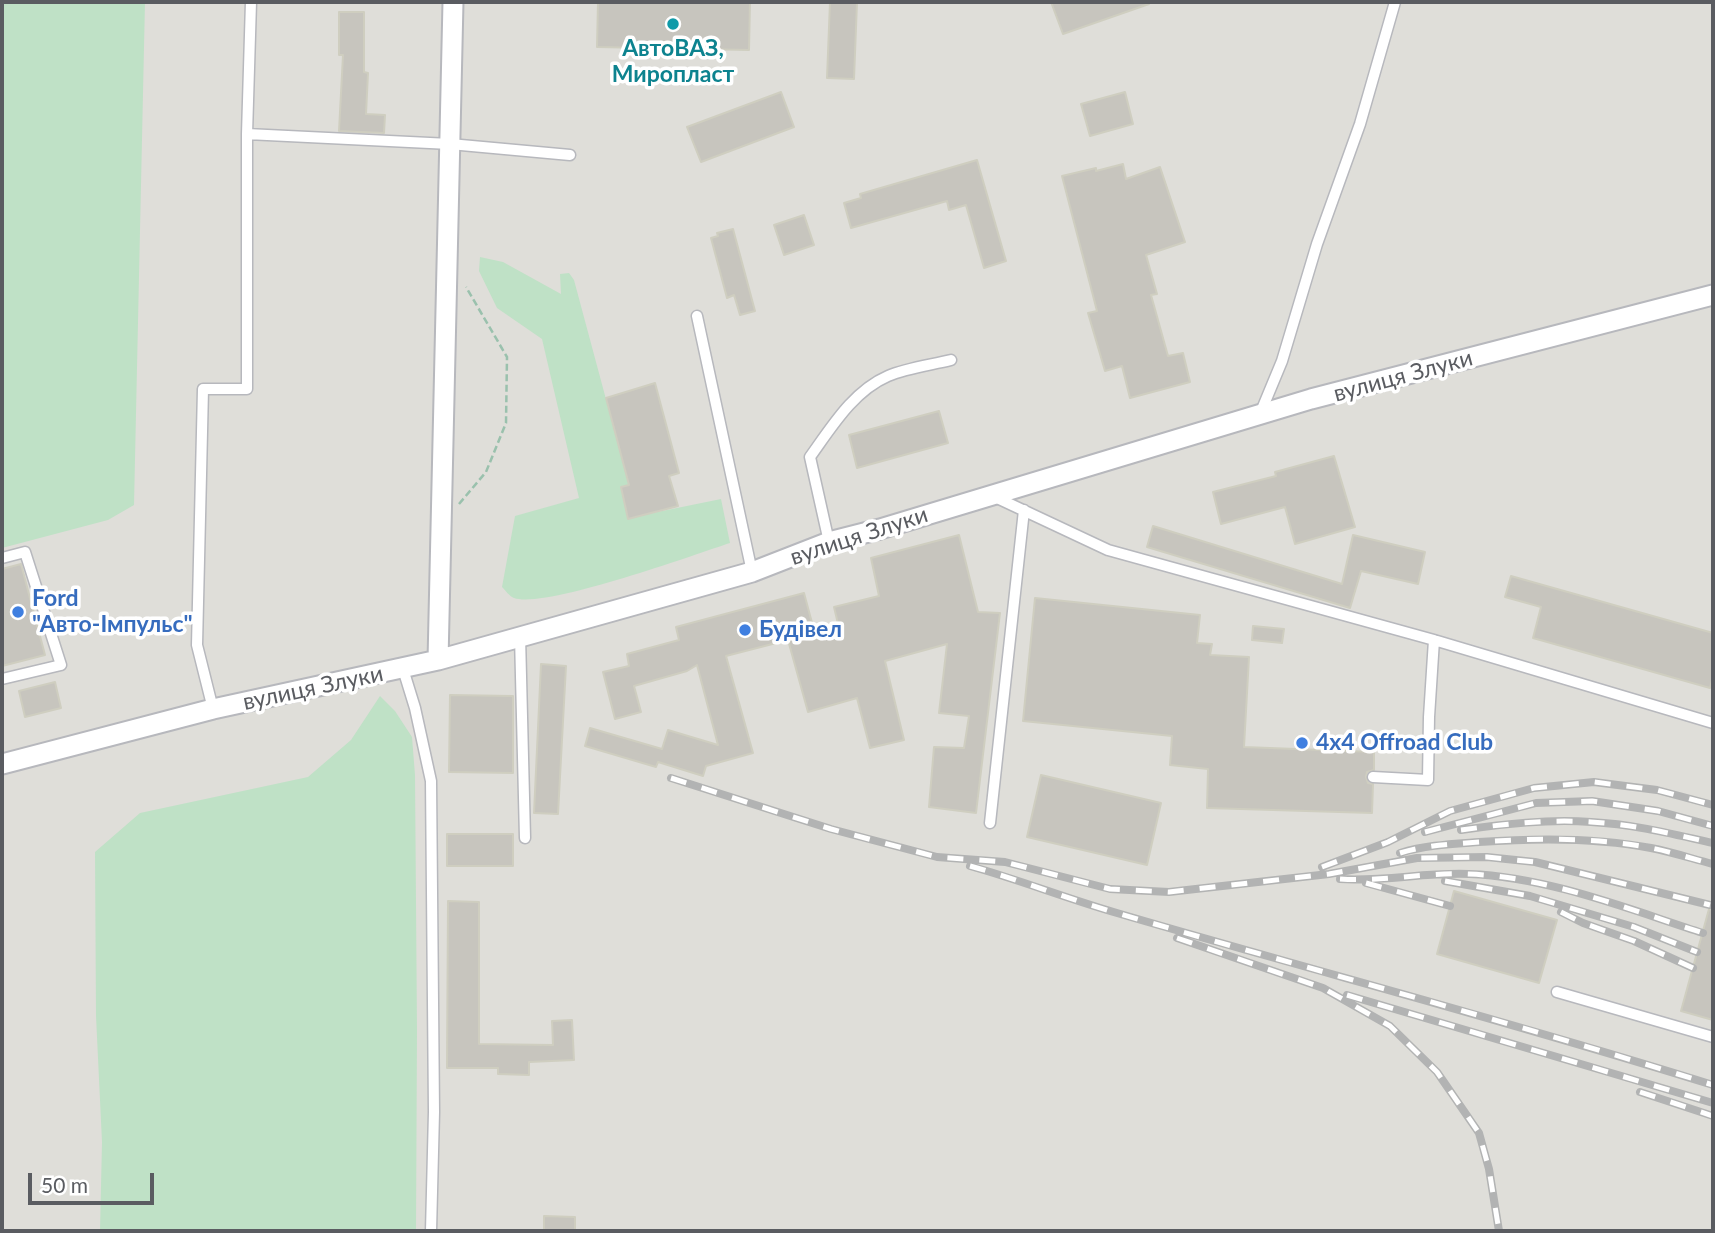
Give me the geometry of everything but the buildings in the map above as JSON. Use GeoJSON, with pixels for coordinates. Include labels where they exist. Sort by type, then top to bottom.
{"type":"FeatureCollection","features":[{"type":"Feature","properties":{"kind":"street"},"geometry":{"type":"LineString","coordinates":[[438,660],[453,2]]}},
{"type":"Feature","properties":{"kind":"street","name":"вулиця Злуки"},"geometry":{"type":"LineString","coordinates":[[2,764],[213,709],[438,660],[752,572],[829,542],[1260,415],[1713,295]]}},
{"type":"Feature","properties":{"kind":"lane"},"geometry":{"type":"LineString","coordinates":[[213,709],[197,645],[202,389],[247,389],[247,134],[251,2]]}},
{"type":"Feature","properties":{"kind":"lane"},"geometry":{"type":"LineString","coordinates":[[1260,415],[1282,362],[1317,244],[1360,124],[1395,2]]}},
{"type":"Feature","properties":{"kind":"lane"},"geometry":{"type":"LineString","coordinates":[[247,134],[450,144],[570,155]]}},
{"type":"Feature","properties":{"kind":"lane"},"geometry":{"type":"LineString","coordinates":[[697,316],[752,572]]}},
{"type":"Feature","properties":{"kind":"lane"},"geometry":{"type":"LineString","coordinates":[[829,542],[810,457],[833,424],[859,395],[888,377],[951,360]]}},
{"type":"Feature","properties":{"kind":"lane"},"geometry":{"type":"LineString","coordinates":[[992,495],[1108,550],[1434,640],[1713,723]]}},
{"type":"Feature","properties":{"kind":"lane"},"geometry":{"type":"LineString","coordinates":[[990,823],[1024,510]]}},
{"type":"Feature","properties":{"kind":"lane"},"geometry":{"type":"LineString","coordinates":[[2,558],[25,552],[61,665],[2,679]]}},
{"type":"Feature","properties":{"kind":"lane"},"geometry":{"type":"LineString","coordinates":[[520,636],[525,838]]}},
{"type":"Feature","properties":{"kind":"lane"},"geometry":{"type":"LineString","coordinates":[[1373,777],[1428,780],[1434,640]]}},
{"type":"Feature","properties":{"kind":"lane"},"geometry":{"type":"LineString","coordinates":[[403,669],[415,708],[431,781],[434,1112],[431,1231]]}},
{"type":"Feature","properties":{"kind":"lane"},"geometry":{"type":"LineString","coordinates":[[1557,992],[1713,1037]]}},
{"type":"Feature","properties":{"kind":"path"},"geometry":{"type":"LineString","coordinates":[[441,527],[486,472],[506,423],[507,357],[466,287]]}},
{"type":"Feature","properties":{"kind":"shaded area"},"geometry":{"type":"Polygon","coordinates":[[[2,2],[1713,2],[1713,1231],[2,1231],[2,2]]]}},
{"type":"Feature","properties":{"kind":"green space"},"geometry":{"type":"Polygon","coordinates":[[[2,2],[145,2],[134,505],[108,520],[2,548],[2,2]]]}},
{"type":"Feature","properties":{"kind":"green space"},"geometry":{"type":"Polygon","coordinates":[[[480,257],[503,262],[561,294],[560,274],[569,273],[574,280],[629,485],[621,488],[628,518],[721,499],[730,543],[620,579],[556,596],[514,598],[502,587],[515,516],[579,498],[542,339],[497,308],[479,271],[480,257]]]}},
{"type":"Feature","properties":{"kind":"green space"},"geometry":{"type":"Polygon","coordinates":[[[380,696],[395,711],[412,737],[415,775],[416,1231],[100,1231],[102,1142],[96,1016],[95,852],[140,813],[308,777],[351,740],[380,696]]]}},
{"type":"Feature","properties":{"kind":"railway"},"geometry":{"type":"LineString","coordinates":[[671,778],[831,829],[937,857],[1005,862],[1110,889],[1169,892],[1329,874],[1417,858],[1487,857],[1535,862],[1710,905]]}},
{"type":"Feature","properties":{"kind":"railway"},"geometry":{"type":"LineString","coordinates":[[1322,867],[1388,842],[1450,811],[1534,788],[1594,782],[1657,790],[1713,805]]}},
{"type":"Feature","properties":{"kind":"railway"},"geometry":{"type":"LineString","coordinates":[[1425,832],[1536,803],[1592,801],[1658,811],[1713,826]]}},
{"type":"Feature","properties":{"kind":"railway"},"geometry":{"type":"LineString","coordinates":[[1461,830],[1526,823],[1591,822],[1637,827],[1713,843]]}},
{"type":"Feature","properties":{"kind":"railway"},"geometry":{"type":"LineString","coordinates":[[1400,853],[1449,844],[1565,839],[1630,844],[1713,864]]}},
{"type":"Feature","properties":{"kind":"railway"},"geometry":{"type":"LineString","coordinates":[[970,866],[1117,913],[1565,1040],[1713,1085]]}},
{"type":"Feature","properties":{"kind":"railway"},"geometry":{"type":"LineString","coordinates":[[1340,879],[1453,874],[1499,876],[1588,896],[1703,933]]}},
{"type":"Feature","properties":{"kind":"railway"},"geometry":{"type":"LineString","coordinates":[[1445,881],[1530,896],[1634,927],[1697,952]]}},
{"type":"Feature","properties":{"kind":"railway"},"geometry":{"type":"LineString","coordinates":[[1366,883],[1450,906]]}},
{"type":"Feature","properties":{"kind":"railway"},"geometry":{"type":"LineString","coordinates":[[1561,912],[1693,968]]}},
{"type":"Feature","properties":{"kind":"railway"},"geometry":{"type":"LineString","coordinates":[[1177,938],[1323,988],[1390,1026],[1437,1072],[1479,1133],[1489,1169],[1499,1231]]}},
{"type":"Feature","properties":{"kind":"railway"},"geometry":{"type":"LineString","coordinates":[[1347,995],[1713,1103]]}},
{"type":"Feature","properties":{"kind":"railway"},"geometry":{"type":"LineString","coordinates":[[1640,1092],[1713,1116]]}},
{"type":"Feature","properties":{"kind":"place","name":"АвтоВАЗ, Миропласт"},"geometry":{"type":"Point","coordinates":[673,24]}},
{"type":"Feature","properties":{"kind":"place","name":"Ford \"Авто-Імпульс\""},"geometry":{"type":"Point","coordinates":[18,612]}},
{"type":"Feature","properties":{"kind":"place","name":"Будівел"},"geometry":{"type":"Point","coordinates":[745,630]}},
{"type":"Feature","properties":{"kind":"place","name":"4x4 Offroad Club"},"geometry":{"type":"Point","coordinates":[1302,743]}}]}
